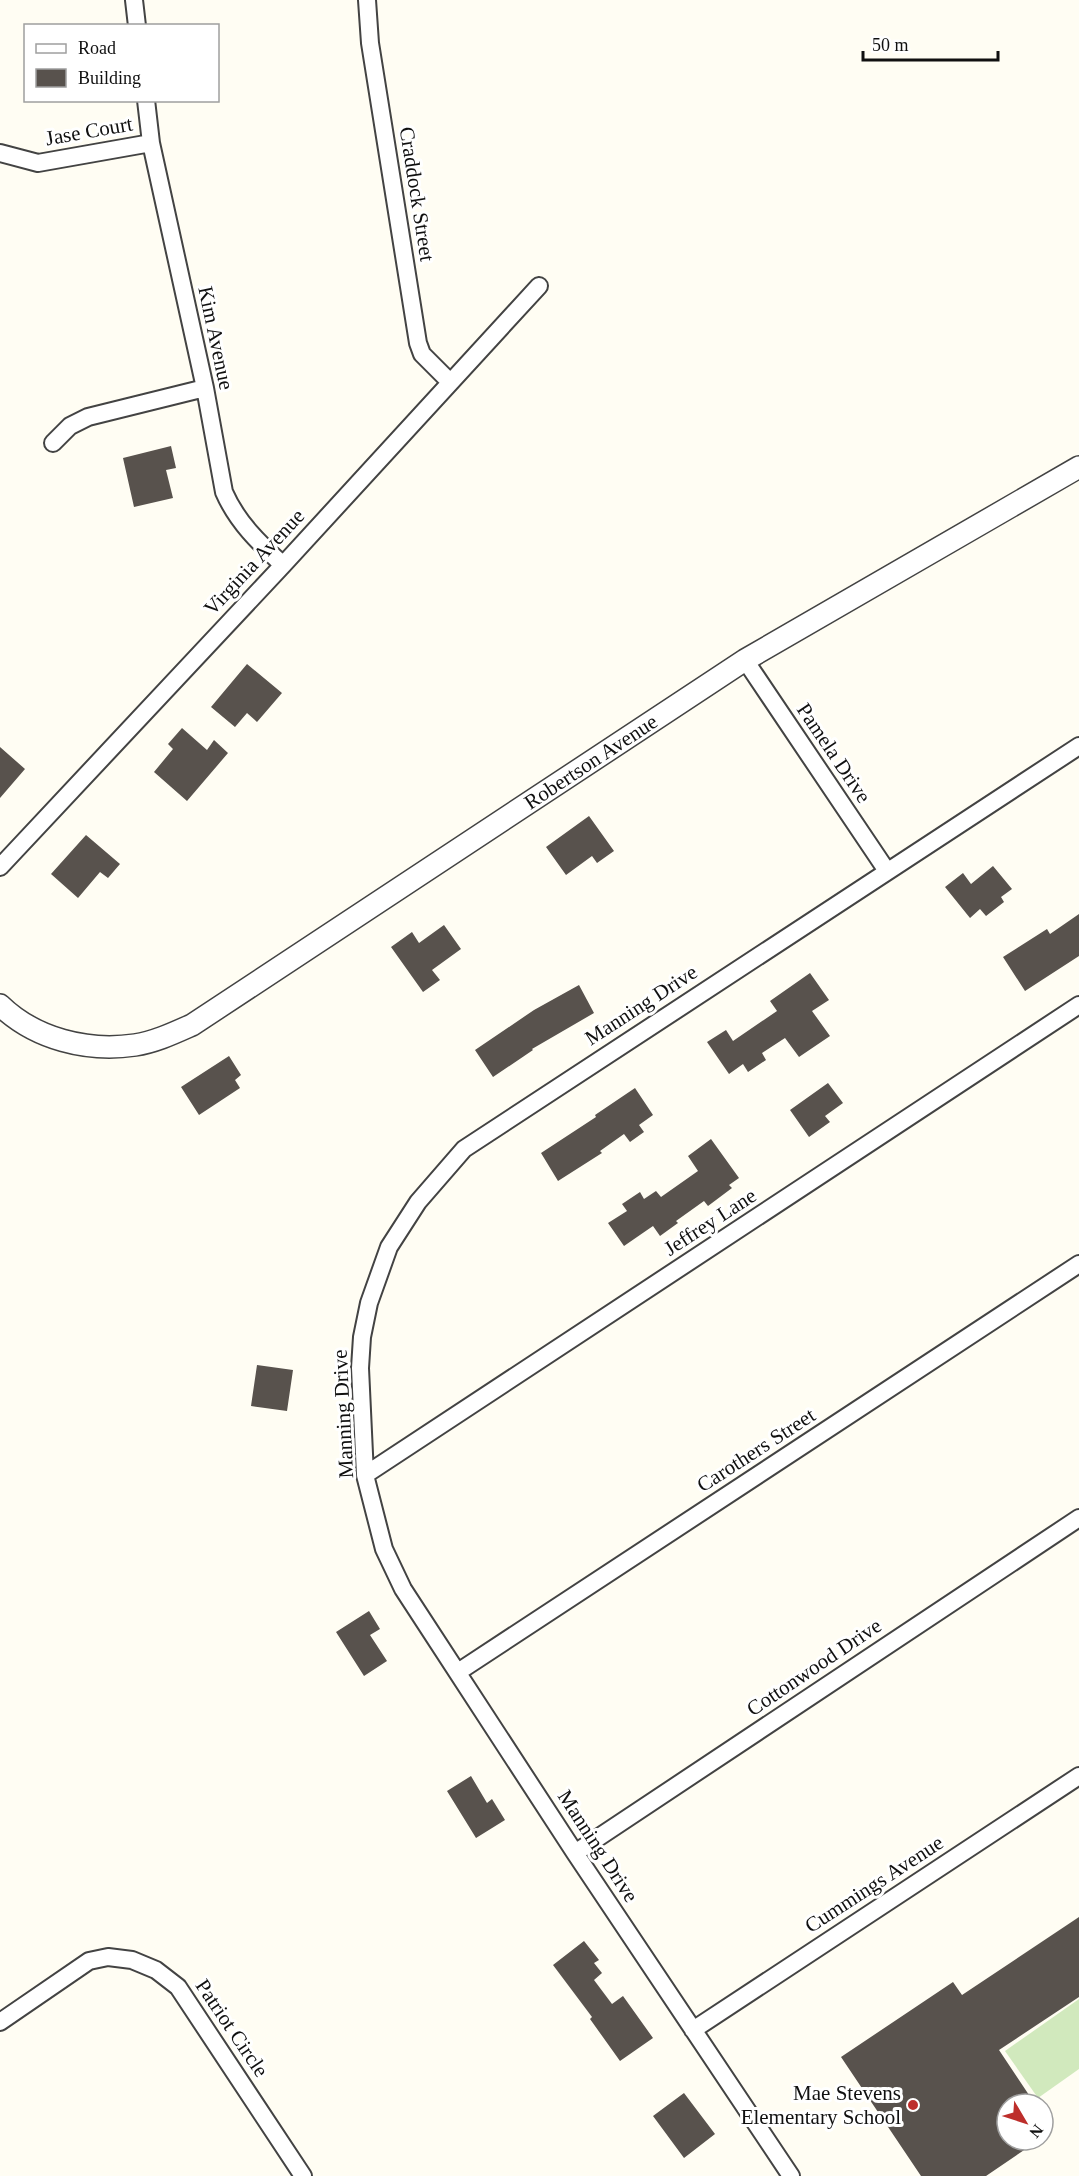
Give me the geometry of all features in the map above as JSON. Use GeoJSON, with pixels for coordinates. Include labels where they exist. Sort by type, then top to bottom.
{"type":"FeatureCollection","features":[{"type":"Feature","properties":{"kind":"street"},"geometry":{"type":"LineString","coordinates":[[134,0],[137,24]]}},
{"type":"Feature","properties":{"kind":"street","name":"Craddock Street"},"geometry":{"type":"LineString","coordinates":[[367,0],[370,43],[418,343],[422,354],[450,382]]}},
{"type":"Feature","properties":{"kind":"street","name":"Kim Avenue"},"geometry":{"type":"LineString","coordinates":[[146,102],[151,143],[205,388],[220,474],[230,506],[242,524],[284,565]]}},
{"type":"Feature","properties":{"kind":"street","name":"Jase Court"},"geometry":{"type":"LineString","coordinates":[[0,153],[38,163],[151,143]]}},
{"type":"Feature","properties":{"kind":"street","name":"Virginia Avenue"},"geometry":{"type":"LineString","coordinates":[[0,867],[284,565],[539,286]]}},
{"type":"Feature","properties":{"kind":"street"},"geometry":{"type":"LineString","coordinates":[[53,443],[70,426],[88,417],[205,388]]}},
{"type":"Feature","properties":{"kind":"street","name":"Robertson Avenue"},"geometry":{"type":"LineString","coordinates":[[0,1005],[10,1015],[57,1040],[103,1047],[136,1045],[162,1038],[192,1025],[745,660],[1079,467]]}},
{"type":"Feature","properties":{"kind":"street","name":"Pamela Drive"},"geometry":{"type":"LineString","coordinates":[[745,660],[887,871]]}},
{"type":"Feature","properties":{"kind":"street","name":"Manning Drive"},"geometry":{"type":"LineString","coordinates":[[791,2176],[575,1853],[403,1589],[384,1549],[365,1475],[360,1368],[362,1336],[369,1303],[389,1247],[418,1202],[464,1149],[1079,746]]}},
{"type":"Feature","properties":{"kind":"street","name":"Jeffrey Lane"},"geometry":{"type":"LineString","coordinates":[[365,1475],[1079,1005]]}},
{"type":"Feature","properties":{"kind":"street","name":"Carothers Street"},"geometry":{"type":"LineString","coordinates":[[458,1672],[1079,1264]]}},
{"type":"Feature","properties":{"kind":"street","name":"Cottonwood Drive"},"geometry":{"type":"LineString","coordinates":[[575,1853],[1079,1518]]}},
{"type":"Feature","properties":{"kind":"street","name":"Cummings Avenue"},"geometry":{"type":"LineString","coordinates":[[693,2030],[1079,1776]]}},
{"type":"Feature","properties":{"kind":"street","name":"Patriot Circle"},"geometry":{"type":"LineString","coordinates":[[0,2022],[89,1961],[108,1957],[132,1960],[156,1970],[178,1987],[303,2176]]}},
{"type":"Feature","properties":{"kind":"green space"},"geometry":{"type":"Polygon","coordinates":[[[1079,1999],[1079,2069],[1046,2092],[1034,2092],[1005,2051],[1079,1999]]]}},
{"type":"Feature","properties":{"kind":"building"},"geometry":{"type":"Polygon","coordinates":[[[171,446],[176,468],[166,470],[173,498],[134,507],[123,458],[171,446]]]}},
{"type":"Feature","properties":{"kind":"building"},"geometry":{"type":"Polygon","coordinates":[[[247,664],[282,693],[257,722],[247,713],[235,727],[211,707],[247,664]]]}},
{"type":"Feature","properties":{"kind":"building"},"geometry":{"type":"Polygon","coordinates":[[[182,728],[207,750],[214,740],[228,753],[187,801],[154,772],[173,749],[168,744],[182,728]]]}},
{"type":"Feature","properties":{"kind":"building"},"geometry":{"type":"Polygon","coordinates":[[[0,747],[25,769],[0,798],[0,747]]]}},
{"type":"Feature","properties":{"kind":"building"},"geometry":{"type":"Polygon","coordinates":[[[589,816],[614,851],[597,863],[592,856],[566,875],[546,847],[589,816]]]}},
{"type":"Feature","properties":{"kind":"building"},"geometry":{"type":"Polygon","coordinates":[[[86,835],[120,864],[108,878],[100,872],[78,898],[51,874],[86,835]]]}},
{"type":"Feature","properties":{"kind":"building"},"geometry":{"type":"Polygon","coordinates":[[[993,866],[1012,889],[1001,897],[1004,902],[986,916],[980,909],[970,918],[945,887],[963,873],[971,884],[993,866]]]}},
{"type":"Feature","properties":{"kind":"building"},"geometry":{"type":"Polygon","coordinates":[[[1079,914],[1079,956],[1025,991],[1003,957],[1047,929],[1050,934],[1079,914]]]}},
{"type":"Feature","properties":{"kind":"building"},"geometry":{"type":"Polygon","coordinates":[[[444,925],[461,949],[432,970],[440,980],[423,992],[391,947],[412,932],[419,943],[444,925]]]}},
{"type":"Feature","properties":{"kind":"building"},"geometry":{"type":"Polygon","coordinates":[[[810,973],[829,1000],[812,1011],[830,1036],[799,1057],[785,1038],[762,1053],[766,1060],[748,1072],[743,1064],[729,1074],[707,1042],[726,1030],[733,1041],[777,1011],[770,1001],[810,973]]]}},
{"type":"Feature","properties":{"kind":"building"},"geometry":{"type":"Polygon","coordinates":[[[579,985],[594,1013],[532,1049],[493,1077],[475,1050],[534,1010],[579,985]]]}},
{"type":"Feature","properties":{"kind":"building"},"geometry":{"type":"Polygon","coordinates":[[[229,1056],[241,1075],[235,1080],[240,1088],[199,1115],[181,1087],[229,1056]]]}},
{"type":"Feature","properties":{"kind":"building"},"geometry":{"type":"Polygon","coordinates":[[[828,1083],[843,1103],[825,1116],[830,1122],[809,1137],[790,1110],[828,1083]]]}},
{"type":"Feature","properties":{"kind":"building"},"geometry":{"type":"Polygon","coordinates":[[[635,1088],[653,1115],[639,1125],[644,1132],[630,1142],[624,1134],[600,1151],[602,1153],[558,1181],[541,1153],[635,1088]]]}},
{"type":"Feature","properties":{"kind":"building"},"geometry":{"type":"Polygon","coordinates":[[[711,1139],[739,1178],[729,1185],[732,1188],[708,1206],[704,1201],[660,1236],[653,1226],[624,1246],[608,1223],[627,1211],[622,1204],[640,1192],[644,1199],[656,1191],[661,1197],[698,1171],[688,1156],[711,1139]]]}},
{"type":"Feature","properties":{"kind":"building"},"geometry":{"type":"Polygon","coordinates":[[[257,1365],[293,1370],[287,1411],[251,1406],[257,1365]]]}},
{"type":"Feature","properties":{"kind":"building"},"geometry":{"type":"Polygon","coordinates":[[[369,1611],[380,1629],[370,1635],[387,1661],[364,1676],[336,1632],[369,1611]]]}},
{"type":"Feature","properties":{"kind":"building"},"geometry":{"type":"Polygon","coordinates":[[[471,1776],[487,1803],[492,1799],[505,1820],[476,1838],[447,1791],[471,1776]]]}},
{"type":"Feature","properties":{"kind":"building"},"geometry":{"type":"Polygon","coordinates":[[[1079,1917],[1079,1997],[999,2050],[1027,2092],[995,2092],[995,2152],[1021,2152],[986,2176],[921,2176],[841,2057],[953,1982],[962,1995],[1079,1917]]]}},
{"type":"Feature","properties":{"kind":"building"},"geometry":{"type":"Polygon","coordinates":[[[584,1941],[599,1960],[594,1963],[602,1973],[594,1980],[612,2004],[623,1996],[653,2038],[620,2061],[590,2019],[592,2017],[553,1965],[584,1941]]]}},
{"type":"Feature","properties":{"kind":"building"},"geometry":{"type":"Polygon","coordinates":[[[684,2093],[715,2134],[684,2158],[653,2116],[684,2093]]]}},
{"type":"Feature","properties":{"kind":"place","name":"Mae Stevens Elementary School"},"geometry":{"type":"Point","coordinates":[913,2105]}}]}
